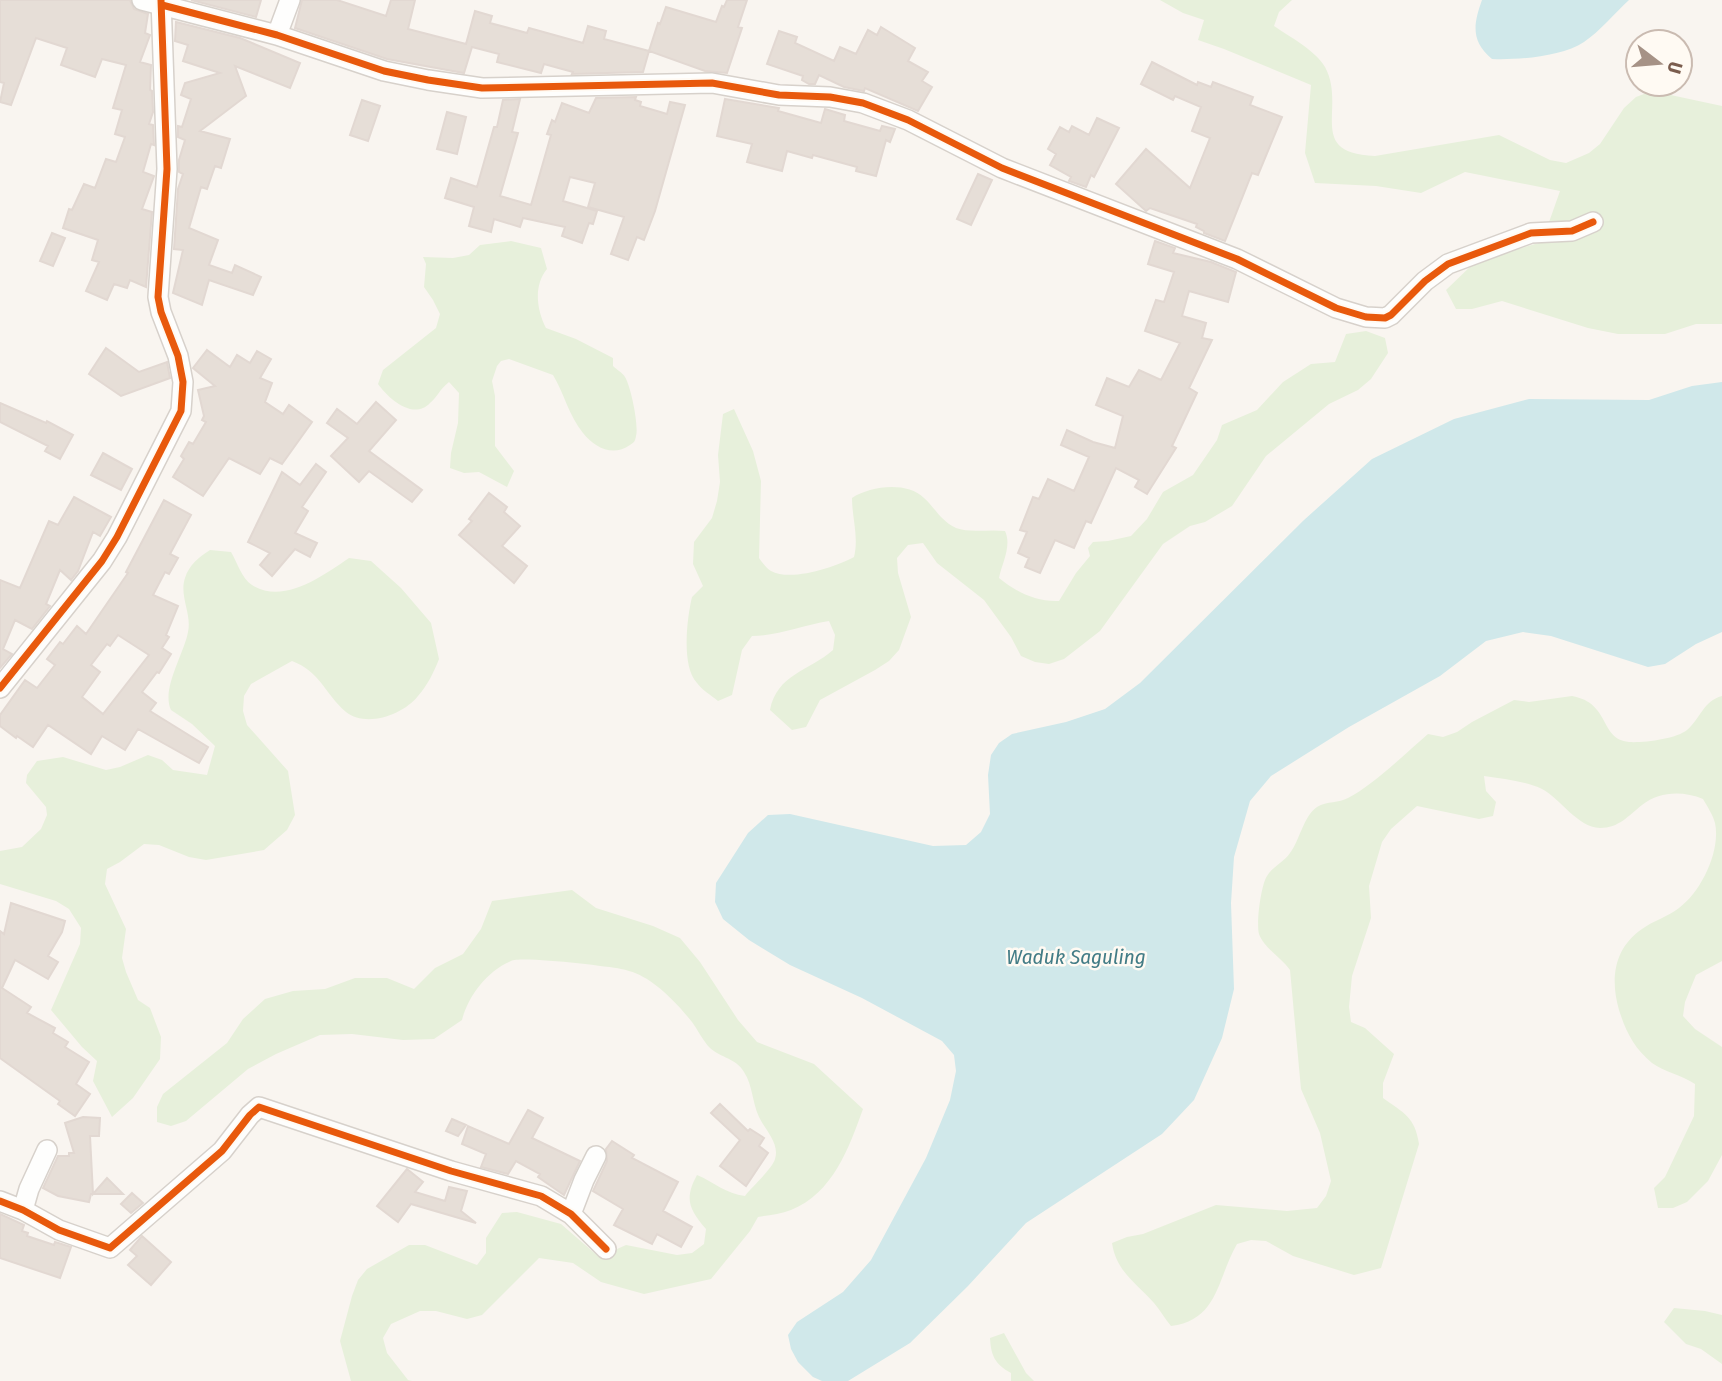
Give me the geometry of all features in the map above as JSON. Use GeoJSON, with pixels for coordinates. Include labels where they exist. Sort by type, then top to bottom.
{"type":"FeatureCollection","features":[{"type":"Feature","properties":{"kind":"street"},"geometry":{"type":"LineString","coordinates":[[142,0],[162,3],[277,35],[384,71],[482,88],[712,83],[779,95],[830,97],[863,103],[908,120],[1002,168],[1237,259],[1336,308],[1366,317],[1385,318],[1391,315],[1425,281],[1448,264],[1531,233],[1572,231],[1593,222]]}},
{"type":"Feature","properties":{"kind":"street"},"geometry":{"type":"LineString","coordinates":[[277,35],[290,0]]}},
{"type":"Feature","properties":{"kind":"street"},"geometry":{"type":"LineString","coordinates":[[0,688],[102,561],[181,411],[183,382],[178,356],[158,297],[167,169],[162,3]]}},
{"type":"Feature","properties":{"kind":"street"},"geometry":{"type":"LineString","coordinates":[[0,1202],[23,1210],[59,1230],[110,1248],[222,1151],[259,1107],[451,1171],[541,1196],[571,1214],[606,1249]]}},
{"type":"Feature","properties":{"kind":"street"},"geometry":{"type":"LineString","coordinates":[[23,1210],[29,1189],[47,1150]]}},
{"type":"Feature","properties":{"kind":"street"},"geometry":{"type":"LineString","coordinates":[[571,1214],[596,1156]]}},
{"type":"Feature","properties":{"kind":"green space"},"geometry":{"type":"Polygon","coordinates":[[[1160,0],[1292,0],[1279,12],[1274,26],[1309,49],[1325,67],[1331,82],[1334,138],[1341,147],[1354,153],[1375,156],[1499,135],[1550,160],[1566,163],[1589,153],[1600,144],[1624,108],[1635,98],[1685,98],[1722,106],[1722,324],[1696,324],[1665,334],[1618,334],[1588,328],[1502,301],[1472,309],[1456,309],[1446,290],[1475,262],[1542,242],[1560,191],[1465,172],[1421,193],[1376,186],[1315,183],[1305,153],[1311,85],[1198,40],[1204,20],[1183,13],[1160,0]]]}},
{"type":"Feature","properties":{"kind":"green space"},"geometry":{"type":"Polygon","coordinates":[[[511,241],[541,248],[547,269],[540,283],[538,298],[540,314],[546,328],[576,339],[613,358],[613,366],[624,376],[630,389],[637,431],[634,442],[624,449],[599,447],[578,426],[553,375],[509,359],[501,361],[492,381],[495,396],[495,446],[514,471],[507,487],[479,472],[464,473],[450,468],[458,423],[459,393],[449,382],[430,403],[416,410],[394,401],[378,384],[383,370],[436,328],[440,314],[424,287],[426,264],[423,257],[453,258],[469,255],[480,245],[511,241]]]}},
{"type":"Feature","properties":{"kind":"green space"},"geometry":{"type":"Polygon","coordinates":[[[1366,331],[1385,338],[1388,353],[1371,379],[1358,390],[1329,404],[1266,456],[1232,506],[1205,522],[1190,526],[1163,544],[1100,631],[1064,659],[1049,664],[1021,656],[1011,637],[984,600],[937,563],[923,543],[908,545],[897,558],[898,573],[911,617],[899,650],[875,670],[820,700],[806,727],[792,730],[770,710],[779,688],[795,674],[833,650],[835,635],[829,621],[752,636],[742,650],[732,695],[718,701],[701,688],[692,675],[687,654],[688,617],[692,597],[703,586],[693,564],[694,542],[712,518],[717,501],[720,482],[718,455],[723,414],[734,409],[753,451],[761,481],[759,558],[771,571],[801,574],[825,569],[854,557],[856,535],[852,498],[878,488],[898,487],[917,493],[946,522],[956,528],[1005,531],[1007,549],[999,578],[1027,595],[1042,600],[1059,601],[1090,556],[1088,548],[1093,542],[1131,536],[1147,519],[1163,492],[1193,475],[1217,440],[1222,425],[1257,410],[1283,382],[1311,364],[1335,362],[1346,334],[1366,331]]]}},
{"type":"Feature","properties":{"kind":"green space"},"geometry":{"type":"Polygon","coordinates":[[[210,550],[231,552],[248,582],[264,590],[277,592],[290,590],[316,579],[349,558],[371,561],[401,588],[431,623],[439,659],[433,674],[411,703],[394,714],[374,719],[354,717],[346,712],[310,671],[292,661],[251,684],[244,696],[243,711],[247,725],[288,771],[295,815],[287,830],[264,850],[206,860],[189,857],[159,845],[144,844],[107,869],[105,884],[126,929],[122,958],[126,972],[138,1000],[150,1008],[161,1037],[160,1059],[133,1098],[112,1117],[93,1081],[97,1061],[51,1010],[80,944],[81,928],[69,909],[56,901],[0,884],[0,851],[22,847],[41,829],[47,815],[46,807],[26,783],[27,775],[37,761],[63,757],[106,770],[148,755],[162,760],[173,770],[207,775],[215,746],[192,724],[171,710],[169,692],[189,625],[184,592],[185,578],[195,562],[210,550]]]}},
{"type":"Feature","properties":{"kind":"green space"},"geometry":{"type":"Polygon","coordinates":[[[1572,696],[1593,706],[1613,735],[1635,742],[1659,740],[1682,733],[1710,702],[1722,696],[1722,961],[1696,975],[1685,1002],[1683,1016],[1695,1029],[1722,1047],[1722,1155],[1708,1181],[1687,1202],[1673,1208],[1658,1208],[1654,1188],[1665,1177],[1694,1116],[1695,1084],[1652,1063],[1631,1039],[1619,1010],[1615,976],[1625,945],[1642,929],[1679,908],[1702,881],[1715,846],[1715,823],[1710,811],[1703,799],[1680,794],[1664,795],[1649,800],[1618,824],[1600,828],[1584,823],[1542,789],[1521,782],[1484,776],[1486,791],[1496,802],[1493,816],[1479,819],[1417,806],[1391,829],[1382,842],[1369,886],[1371,918],[1352,976],[1349,1007],[1351,1022],[1365,1028],[1394,1054],[1383,1083],[1383,1098],[1403,1112],[1411,1122],[1419,1144],[1381,1268],[1354,1275],[1293,1256],[1266,1241],[1251,1240],[1237,1244],[1208,1306],[1187,1322],[1171,1326],[1154,1303],[1122,1269],[1112,1243],[1143,1234],[1216,1205],[1287,1211],[1317,1208],[1326,1196],[1331,1181],[1320,1133],[1301,1089],[1290,970],[1259,934],[1260,904],[1267,876],[1290,853],[1312,811],[1325,804],[1344,800],[1368,786],[1428,734],[1443,737],[1457,732],[1514,700],[1529,702],[1572,696]]]}},
{"type":"Feature","properties":{"kind":"green space"},"geometry":{"type":"Polygon","coordinates":[[[572,890],[596,908],[653,926],[680,938],[700,962],[738,1020],[757,1042],[814,1064],[863,1109],[852,1139],[838,1168],[818,1193],[787,1211],[758,1217],[711,1279],[644,1294],[601,1282],[573,1263],[539,1258],[482,1315],[467,1319],[436,1311],[420,1311],[391,1324],[383,1338],[387,1353],[408,1380],[412,1381],[351,1381],[340,1341],[358,1280],[367,1269],[409,1245],[425,1245],[477,1265],[486,1253],[486,1238],[502,1213],[517,1212],[561,1224],[599,1257],[626,1245],[677,1255],[692,1253],[704,1244],[706,1229],[690,1204],[697,1175],[726,1190],[745,1196],[775,1159],[774,1142],[759,1117],[749,1083],[741,1067],[710,1048],[687,1016],[662,990],[643,977],[625,970],[546,961],[518,960],[502,965],[474,993],[462,1020],[434,1039],[403,1040],[352,1034],[320,1035],[248,1069],[186,1121],[171,1126],[157,1122],[157,1107],[163,1094],[227,1043],[243,1019],[265,999],[293,991],[325,989],[355,978],[387,978],[414,989],[435,968],[463,954],[481,929],[492,901],[572,890]]]}},
{"type":"Feature","properties":{"kind":"green space"},"geometry":{"type":"Polygon","coordinates":[[[1674,1308],[1722,1315],[1722,1364],[1701,1349],[1686,1344],[1664,1322],[1674,1308]]]}},
{"type":"Feature","properties":{"kind":"green space"},"geometry":{"type":"Polygon","coordinates":[[[1004,1333],[1026,1373],[1034,1381],[1011,1381],[1011,1373],[995,1359],[990,1338],[1004,1333]]]}},
{"type":"Feature","properties":{"kind":"water"},"geometry":{"type":"Polygon","coordinates":[[[1482,0],[1629,0],[1596,33],[1575,47],[1526,58],[1492,59],[1477,39],[1477,17],[1482,0]]]}},
{"type":"Feature","properties":{"kind":"water","name":"Waduk Saguling"},"geometry":{"type":"Polygon","coordinates":[[[1722,382],[1722,632],[1696,644],[1665,664],[1648,667],[1551,636],[1523,632],[1486,641],[1440,676],[1349,727],[1271,776],[1250,801],[1234,857],[1231,903],[1234,989],[1222,1038],[1194,1100],[1162,1134],[1026,1223],[910,1343],[848,1381],[822,1381],[813,1377],[798,1362],[788,1335],[797,1322],[843,1292],[871,1260],[926,1158],[950,1100],[956,1071],[954,1055],[942,1041],[862,998],[790,965],[749,940],[723,919],[715,902],[716,883],[748,833],[768,815],[790,814],[933,846],[966,845],[981,832],[990,814],[988,775],[991,755],[999,743],[1012,734],[1066,722],[1105,709],[1140,683],[1304,520],[1372,459],[1454,419],[1529,399],[1649,400],[1692,386],[1722,382]]]}},
{"type":"Feature","properties":{"kind":"building"},"geometry":{"type":"Polygon","coordinates":[[[0,0],[130,0],[134,9],[148,14],[145,33],[150,35],[140,62],[151,65],[153,112],[149,124],[153,125],[154,145],[151,144],[143,172],[154,176],[142,209],[152,212],[146,287],[130,280],[127,288],[114,284],[107,300],[86,291],[99,262],[92,260],[98,240],[63,228],[69,209],[72,210],[84,184],[95,188],[106,159],[116,162],[125,137],[115,134],[122,110],[113,108],[126,65],[102,59],[95,77],[61,65],[67,48],[36,38],[11,105],[0,102],[4,83],[0,82],[0,0]]]}},
{"type":"Feature","properties":{"kind":"building"},"geometry":{"type":"Polygon","coordinates":[[[191,0],[261,0],[256,17],[191,0]]]}},
{"type":"Feature","properties":{"kind":"building"},"geometry":{"type":"Polygon","coordinates":[[[302,0],[337,0],[386,16],[391,0],[415,0],[408,29],[466,44],[475,11],[492,16],[490,23],[527,33],[529,28],[583,43],[588,26],[606,31],[604,39],[649,51],[643,72],[572,74],[573,72],[544,64],[541,73],[497,62],[499,54],[472,47],[464,73],[387,59],[295,28],[302,0]]]}},
{"type":"Feature","properties":{"kind":"building"},"geometry":{"type":"Polygon","coordinates":[[[727,0],[747,0],[738,27],[742,28],[727,73],[705,71],[649,51],[666,7],[716,22],[727,0]]]}},
{"type":"Feature","properties":{"kind":"building"},"geometry":{"type":"Polygon","coordinates":[[[176,22],[240,38],[300,63],[290,88],[235,66],[246,96],[200,131],[230,139],[221,168],[215,166],[207,189],[201,187],[189,228],[218,240],[209,265],[232,273],[235,265],[261,277],[253,295],[209,280],[202,305],[173,293],[183,250],[174,249],[178,189],[183,174],[179,172],[179,160],[185,140],[178,137],[178,126],[182,127],[191,99],[181,95],[185,83],[220,73],[183,61],[188,45],[175,41],[176,22]]]}},
{"type":"Feature","properties":{"kind":"building"},"geometry":{"type":"Polygon","coordinates":[[[881,27],[915,48],[908,61],[928,72],[922,81],[932,87],[918,111],[865,88],[864,91],[844,87],[819,75],[815,84],[809,84],[802,80],[803,76],[767,64],[779,31],[797,37],[795,43],[834,61],[840,47],[856,54],[868,30],[877,35],[881,27]]]}},
{"type":"Feature","properties":{"kind":"building"},"geometry":{"type":"Polygon","coordinates":[[[1152,62],[1197,85],[1198,82],[1211,87],[1213,82],[1253,97],[1250,105],[1282,117],[1258,175],[1252,173],[1225,241],[1204,233],[1196,227],[1197,224],[1150,208],[1146,211],[1116,184],[1146,149],[1190,188],[1210,138],[1192,131],[1201,107],[1175,96],[1173,100],[1141,84],[1152,62]]]}},
{"type":"Feature","properties":{"kind":"building"},"geometry":{"type":"Polygon","coordinates":[[[636,97],[635,100],[641,102],[640,106],[667,114],[670,102],[685,105],[655,211],[644,240],[637,237],[628,260],[611,254],[624,217],[588,207],[595,183],[570,177],[563,201],[597,211],[593,224],[589,223],[582,243],[562,236],[565,227],[523,218],[520,227],[494,219],[491,232],[469,226],[474,207],[445,198],[451,178],[477,187],[503,100],[520,99],[512,132],[518,133],[500,196],[531,205],[551,135],[547,134],[562,103],[589,113],[596,98],[636,97]]]}},
{"type":"Feature","properties":{"kind":"building"},"geometry":{"type":"Polygon","coordinates":[[[725,99],[779,108],[778,111],[821,123],[825,109],[845,115],[844,121],[880,131],[882,126],[895,129],[890,142],[886,140],[876,176],[856,171],[857,167],[787,151],[782,171],[747,162],[752,144],[717,136],[725,99]]]}},
{"type":"Feature","properties":{"kind":"building"},"geometry":{"type":"Polygon","coordinates":[[[362,100],[380,106],[368,141],[350,135],[362,100]]]}},
{"type":"Feature","properties":{"kind":"building"},"geometry":{"type":"Polygon","coordinates":[[[447,112],[466,117],[457,154],[437,149],[447,112]]]}},
{"type":"Feature","properties":{"kind":"building"},"geometry":{"type":"Polygon","coordinates":[[[1097,118],[1119,128],[1094,177],[1091,175],[1086,187],[1069,181],[1071,177],[1050,165],[1056,154],[1048,149],[1060,127],[1069,132],[1072,126],[1089,135],[1097,118]]]}},
{"type":"Feature","properties":{"kind":"building"},"geometry":{"type":"Polygon","coordinates":[[[978,174],[992,180],[971,225],[957,219],[978,174]]]}},
{"type":"Feature","properties":{"kind":"building"},"geometry":{"type":"Polygon","coordinates":[[[52,233],[65,238],[53,266],[40,261],[52,233]]]}},
{"type":"Feature","properties":{"kind":"building"},"geometry":{"type":"Polygon","coordinates":[[[1155,241],[1175,248],[1173,253],[1211,262],[1236,272],[1228,302],[1189,291],[1182,316],[1206,323],[1202,338],[1212,340],[1189,388],[1197,393],[1172,446],[1176,448],[1147,494],[1135,487],[1139,480],[1116,468],[1091,523],[1086,521],[1074,548],[1055,540],[1040,573],[1025,567],[1029,558],[1018,553],[1027,532],[1020,530],[1033,497],[1039,499],[1048,479],[1074,491],[1089,457],[1061,445],[1067,430],[1093,442],[1115,448],[1123,416],[1096,405],[1107,378],[1129,387],[1139,370],[1161,380],[1180,343],[1145,331],[1156,300],[1164,302],[1174,272],[1148,264],[1155,241]]]}},
{"type":"Feature","properties":{"kind":"building"},"geometry":{"type":"Polygon","coordinates":[[[106,348],[139,372],[167,362],[170,378],[121,396],[89,374],[106,348]]]}},
{"type":"Feature","properties":{"kind":"building"},"geometry":{"type":"Polygon","coordinates":[[[207,350],[230,367],[237,355],[250,363],[257,351],[271,359],[260,378],[272,383],[265,402],[283,414],[289,405],[312,422],[282,464],[270,458],[260,474],[229,458],[203,496],[173,477],[184,459],[181,456],[189,442],[193,444],[206,422],[202,420],[204,416],[198,390],[215,386],[193,368],[207,350]]]}},
{"type":"Feature","properties":{"kind":"building"},"geometry":{"type":"Polygon","coordinates":[[[376,402],[396,420],[369,451],[422,490],[412,502],[369,471],[359,482],[331,456],[348,438],[327,423],[337,409],[357,424],[376,402]]]}},
{"type":"Feature","properties":{"kind":"building"},"geometry":{"type":"Polygon","coordinates":[[[0,403],[46,423],[47,421],[73,435],[60,459],[45,451],[48,446],[0,422],[0,403]]]}},
{"type":"Feature","properties":{"kind":"building"},"geometry":{"type":"Polygon","coordinates":[[[103,453],[132,469],[121,490],[91,475],[103,453]]]}},
{"type":"Feature","properties":{"kind":"building"},"geometry":{"type":"Polygon","coordinates":[[[316,464],[326,472],[302,507],[308,511],[295,533],[317,543],[310,557],[295,549],[272,576],[260,565],[270,553],[248,542],[282,472],[300,485],[316,464]]]}},
{"type":"Feature","properties":{"kind":"building"},"geometry":{"type":"Polygon","coordinates":[[[489,493],[507,507],[504,512],[520,526],[502,546],[527,566],[514,583],[459,535],[472,521],[469,519],[489,493]]]}},
{"type":"Feature","properties":{"kind":"building"},"geometry":{"type":"Polygon","coordinates":[[[74,497],[111,517],[100,536],[93,532],[78,571],[71,580],[60,570],[46,604],[50,606],[32,629],[15,620],[3,649],[12,654],[0,668],[0,580],[20,588],[49,521],[58,525],[74,497]]]}},
{"type":"Feature","properties":{"kind":"building"},"geometry":{"type":"Polygon","coordinates":[[[164,500],[191,515],[170,554],[178,558],[169,574],[165,572],[153,595],[178,606],[166,635],[169,637],[162,648],[171,654],[142,692],[156,703],[150,711],[208,747],[199,763],[138,729],[125,750],[102,736],[91,754],[48,725],[33,747],[0,726],[0,715],[25,680],[37,688],[55,665],[47,659],[60,642],[63,644],[77,626],[86,634],[128,573],[126,572],[164,500]],[[118,635],[110,646],[107,644],[91,665],[100,672],[82,697],[103,714],[149,655],[118,635]]]}},
{"type":"Feature","properties":{"kind":"building"},"geometry":{"type":"Polygon","coordinates":[[[11,903],[65,921],[62,932],[48,956],[58,962],[48,979],[15,960],[2,988],[31,1007],[27,1013],[55,1028],[53,1033],[68,1042],[65,1047],[89,1062],[76,1084],[90,1094],[75,1116],[58,1104],[60,1101],[0,1058],[0,931],[4,934],[11,903]]]}},
{"type":"Feature","properties":{"kind":"building"},"geometry":{"type":"Polygon","coordinates":[[[720,1104],[748,1131],[750,1129],[764,1138],[759,1146],[768,1153],[746,1186],[720,1166],[740,1140],[711,1113],[720,1104]]]}},
{"type":"Feature","properties":{"kind":"building"},"geometry":{"type":"Polygon","coordinates":[[[528,1110],[543,1118],[532,1138],[580,1161],[564,1195],[538,1177],[540,1174],[516,1161],[508,1174],[481,1167],[486,1154],[462,1144],[468,1126],[509,1144],[528,1110]]]}},
{"type":"Feature","properties":{"kind":"building"},"geometry":{"type":"Polygon","coordinates":[[[83,1117],[100,1118],[99,1136],[90,1136],[93,1194],[89,1202],[58,1196],[43,1188],[58,1156],[74,1153],[65,1123],[83,1117]]]}},
{"type":"Feature","properties":{"kind":"building"},"geometry":{"type":"Polygon","coordinates":[[[452,1119],[466,1125],[458,1136],[446,1131],[452,1119]]]}},
{"type":"Feature","properties":{"kind":"building"},"geometry":{"type":"Polygon","coordinates":[[[612,1141],[634,1155],[632,1158],[678,1182],[663,1211],[692,1227],[681,1247],[657,1234],[652,1244],[614,1225],[623,1209],[593,1191],[607,1161],[606,1149],[612,1141]]]}},
{"type":"Feature","properties":{"kind":"building"},"geometry":{"type":"Polygon","coordinates":[[[407,1169],[423,1182],[415,1192],[445,1201],[449,1187],[467,1191],[461,1211],[476,1223],[411,1204],[398,1222],[377,1206],[407,1169]]]}},
{"type":"Feature","properties":{"kind":"building"},"geometry":{"type":"Polygon","coordinates":[[[107,1178],[123,1194],[93,1194],[107,1178]]]}},
{"type":"Feature","properties":{"kind":"building"},"geometry":{"type":"Polygon","coordinates":[[[132,1193],[143,1203],[131,1213],[121,1204],[132,1193]]]}},
{"type":"Feature","properties":{"kind":"building"},"geometry":{"type":"Polygon","coordinates":[[[0,1214],[24,1225],[22,1231],[28,1233],[27,1236],[54,1245],[55,1242],[71,1247],[60,1278],[0,1258],[0,1214]]]}},
{"type":"Feature","properties":{"kind":"building"},"geometry":{"type":"Polygon","coordinates":[[[142,1236],[171,1262],[151,1285],[128,1265],[137,1256],[130,1250],[142,1236]]]}},
{"type":"Feature","properties":{"kind":"cycle path"},"geometry":{"type":"LineString","coordinates":[[0,688],[102,561],[181,411],[183,382],[178,356],[158,297],[167,169],[161,0]]}},
{"type":"Feature","properties":{"kind":"cycle path"},"geometry":{"type":"LineString","coordinates":[[162,5],[277,35],[384,71],[482,88],[712,83],[779,95],[830,97],[863,103],[908,120],[1002,168],[1237,259],[1336,308],[1366,317],[1385,318],[1391,315],[1425,281],[1448,264],[1531,233],[1572,231],[1593,222]]}},
{"type":"Feature","properties":{"kind":"cycle path"},"geometry":{"type":"LineString","coordinates":[[0,1201],[59,1230],[110,1248],[222,1151],[259,1107],[451,1171],[541,1196],[571,1214],[606,1249]]}}]}
